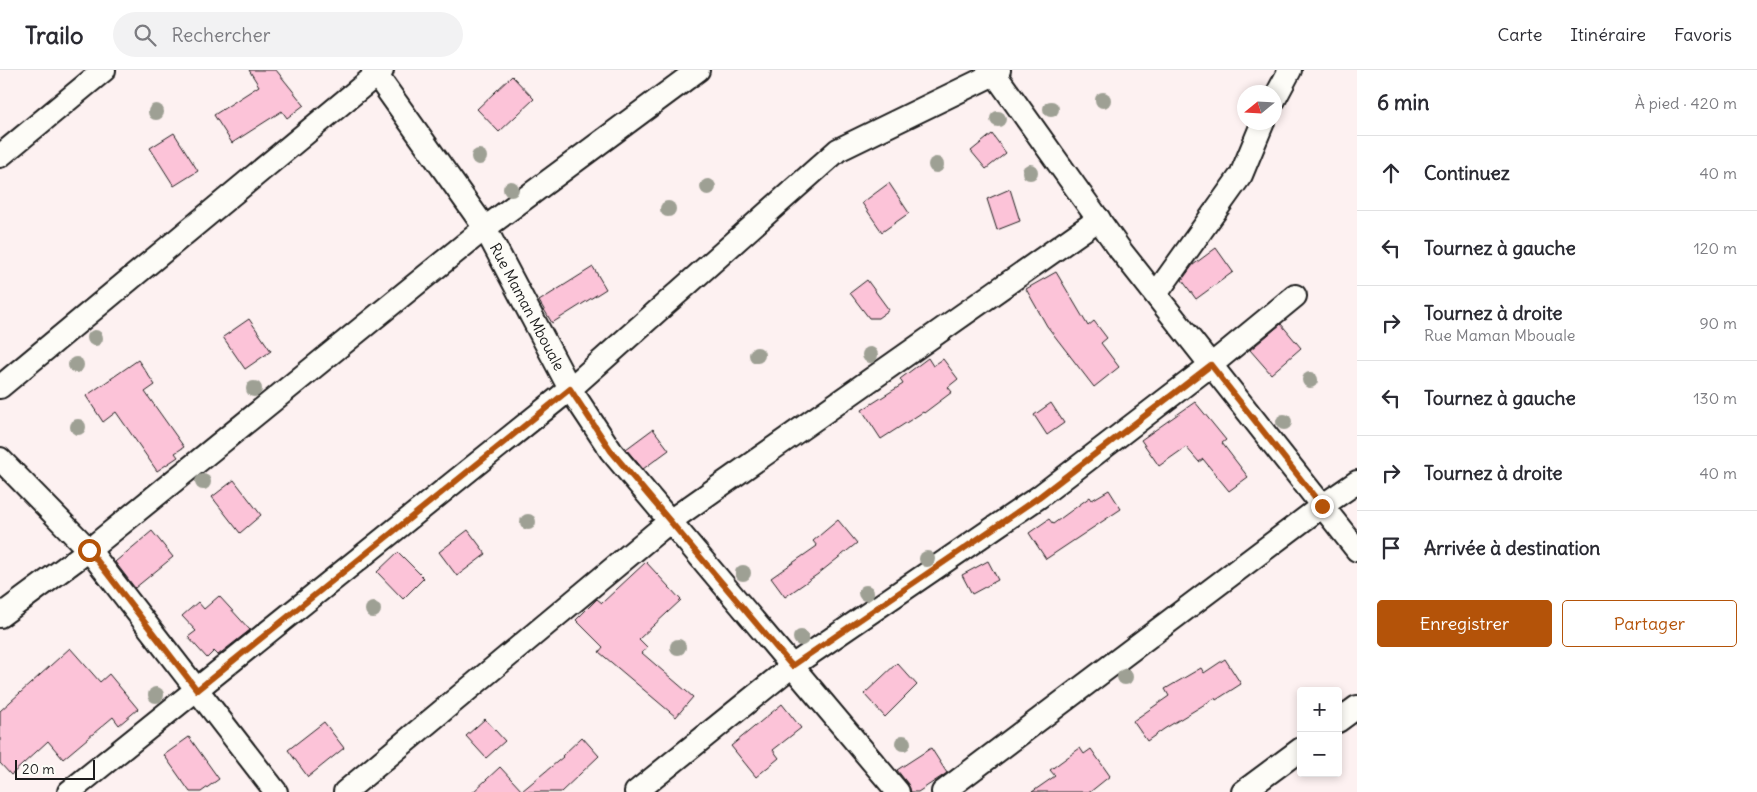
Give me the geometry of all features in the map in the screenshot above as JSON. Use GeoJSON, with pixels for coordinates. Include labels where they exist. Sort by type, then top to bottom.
{"type":"FeatureCollection","features":[{"type":"Feature","properties":{"kind":"street"},"geometry":{"type":"LineString","coordinates":[[0,156],[104,70]]}},
{"type":"Feature","properties":{"kind":"street"},"geometry":{"type":"LineString","coordinates":[[0,616],[89,550],[485,228],[698,70]]}},
{"type":"Feature","properties":{"kind":"street"},"geometry":{"type":"LineString","coordinates":[[1282,85],[1290,70]]}},
{"type":"Feature","properties":{"kind":"street"},"geometry":{"type":"LineString","coordinates":[[0,387],[377,71]]}},
{"type":"Feature","properties":{"kind":"street","name":"Rue Maman Mbouale"},"geometry":{"type":"LineString","coordinates":[[377,71],[485,228],[570,389],[611,451],[898,792]]}},
{"type":"Feature","properties":{"kind":"street"},"geometry":{"type":"LineString","coordinates":[[70,792],[570,389],[838,150],[995,71],[1121,251],[1357,550]]}},
{"type":"Feature","properties":{"kind":"street"},"geometry":{"type":"LineString","coordinates":[[1156,294],[1241,175],[1260,130]]}},
{"type":"Feature","properties":{"kind":"street"},"geometry":{"type":"LineString","coordinates":[[345,792],[670,521],[1099,219]]}},
{"type":"Feature","properties":{"kind":"street"},"geometry":{"type":"LineString","coordinates":[[636,792],[792,666],[1039,497],[1211,365],[1295,296]]}},
{"type":"Feature","properties":{"kind":"street"},"geometry":{"type":"LineString","coordinates":[[0,459],[89,550],[276,792]]}},
{"type":"Feature","properties":{"kind":"street"},"geometry":{"type":"LineString","coordinates":[[943,792],[1322,506],[1357,482]]}},
{"type":"Feature","properties":{"kind":"street"},"geometry":{"type":"LineString","coordinates":[[1342,718],[1357,707]]}},
{"type":"Feature","properties":{"kind":"street"},"geometry":{"type":"LineString","coordinates":[[1243,792],[1297,752]]}},
{"type":"Feature","properties":{"kind":"building"},"geometry":{"type":"Polygon","coordinates":[[[249,70],[276,70],[304,105],[287,118],[282,111],[232,143],[214,115],[259,86],[249,70]]]}},
{"type":"Feature","properties":{"kind":"building"},"geometry":{"type":"Polygon","coordinates":[[[512,76],[534,99],[499,132],[477,109],[512,76]]]}},
{"type":"Feature","properties":{"kind":"building"},"geometry":{"type":"Polygon","coordinates":[[[174,133],[198,171],[174,186],[150,148],[174,133]]]}},
{"type":"Feature","properties":{"kind":"building"},"geometry":{"type":"Polygon","coordinates":[[[992,134],[1006,153],[986,169],[971,151],[992,134]]]}},
{"type":"Feature","properties":{"kind":"building"},"geometry":{"type":"Polygon","coordinates":[[[889,183],[909,213],[882,232],[862,203],[889,183]]]}},
{"type":"Feature","properties":{"kind":"building"},"geometry":{"type":"Polygon","coordinates":[[[1010,189],[1020,221],[997,230],[987,199],[1010,189]]]}},
{"type":"Feature","properties":{"kind":"building"},"geometry":{"type":"Polygon","coordinates":[[[1216,248],[1233,272],[1196,299],[1182,280],[1193,265],[1216,248]]]}},
{"type":"Feature","properties":{"kind":"building"},"geometry":{"type":"Polygon","coordinates":[[[593,267],[606,289],[552,323],[539,301],[593,267]]]}},
{"type":"Feature","properties":{"kind":"building"},"geometry":{"type":"Polygon","coordinates":[[[1056,272],[1088,326],[1094,321],[1107,338],[1101,343],[1119,367],[1094,387],[1047,326],[1026,289],[1056,272]]]}},
{"type":"Feature","properties":{"kind":"building"},"geometry":{"type":"Polygon","coordinates":[[[867,280],[889,310],[878,318],[869,318],[850,293],[867,280]]]}},
{"type":"Feature","properties":{"kind":"building"},"geometry":{"type":"Polygon","coordinates":[[[249,319],[271,351],[245,369],[223,337],[249,319]]]}},
{"type":"Feature","properties":{"kind":"building"},"geometry":{"type":"Polygon","coordinates":[[[1281,324],[1301,348],[1271,374],[1250,350],[1281,324]]]}},
{"type":"Feature","properties":{"kind":"building"},"geometry":{"type":"Polygon","coordinates":[[[928,358],[933,366],[943,359],[958,379],[948,387],[952,392],[924,413],[881,439],[862,410],[903,384],[900,379],[928,358]]]}},
{"type":"Feature","properties":{"kind":"building"},"geometry":{"type":"Polygon","coordinates":[[[138,360],[155,385],[145,392],[184,447],[175,453],[178,457],[157,471],[116,412],[103,422],[86,396],[138,360]]]}},
{"type":"Feature","properties":{"kind":"building"},"geometry":{"type":"Polygon","coordinates":[[[1195,402],[1226,440],[1222,443],[1248,477],[1229,491],[1203,459],[1199,462],[1186,447],[1159,466],[1141,440],[1195,402]]]}},
{"type":"Feature","properties":{"kind":"building"},"geometry":{"type":"Polygon","coordinates":[[[1051,403],[1064,423],[1047,435],[1034,415],[1051,403]]]}},
{"type":"Feature","properties":{"kind":"building"},"geometry":{"type":"Polygon","coordinates":[[[653,429],[669,450],[643,469],[626,449],[653,429]]]}},
{"type":"Feature","properties":{"kind":"building"},"geometry":{"type":"Polygon","coordinates":[[[234,480],[261,515],[240,533],[212,497],[234,480]]]}},
{"type":"Feature","properties":{"kind":"building"},"geometry":{"type":"Polygon","coordinates":[[[1109,490],[1121,509],[1046,559],[1029,533],[1049,519],[1053,524],[1090,497],[1092,500],[1109,490]]]}},
{"type":"Feature","properties":{"kind":"building"},"geometry":{"type":"Polygon","coordinates":[[[838,520],[857,543],[785,597],[771,578],[817,546],[813,541],[838,520]]]}},
{"type":"Feature","properties":{"kind":"building"},"geometry":{"type":"Polygon","coordinates":[[[468,530],[486,554],[457,576],[439,552],[468,530]]]}},
{"type":"Feature","properties":{"kind":"building"},"geometry":{"type":"Polygon","coordinates":[[[152,531],[173,557],[135,588],[115,562],[152,531]]]}},
{"type":"Feature","properties":{"kind":"building"},"geometry":{"type":"Polygon","coordinates":[[[398,552],[424,578],[403,599],[377,572],[398,552]]]}},
{"type":"Feature","properties":{"kind":"building"},"geometry":{"type":"Polygon","coordinates":[[[988,561],[998,580],[972,594],[962,575],[988,561]]]}},
{"type":"Feature","properties":{"kind":"building"},"geometry":{"type":"Polygon","coordinates":[[[646,562],[681,600],[639,639],[647,647],[642,653],[693,697],[676,717],[599,652],[603,647],[576,620],[597,599],[602,603],[646,562]]]}},
{"type":"Feature","properties":{"kind":"building"},"geometry":{"type":"Polygon","coordinates":[[[219,596],[250,630],[218,655],[214,651],[207,658],[188,637],[196,631],[182,616],[198,602],[204,609],[219,596]]]}},
{"type":"Feature","properties":{"kind":"building"},"geometry":{"type":"Polygon","coordinates":[[[70,648],[100,682],[109,674],[138,709],[119,725],[113,717],[63,759],[48,741],[11,775],[0,763],[0,711],[70,648]]]}},
{"type":"Feature","properties":{"kind":"building"},"geometry":{"type":"Polygon","coordinates":[[[1225,659],[1241,684],[1216,700],[1215,698],[1147,741],[1133,721],[1169,696],[1165,689],[1201,668],[1204,673],[1225,659]]]}},
{"type":"Feature","properties":{"kind":"building"},"geometry":{"type":"Polygon","coordinates":[[[897,663],[917,685],[885,717],[864,694],[897,663]]]}},
{"type":"Feature","properties":{"kind":"building"},"geometry":{"type":"Polygon","coordinates":[[[782,704],[801,728],[773,750],[779,758],[756,777],[731,746],[782,704]]]}},
{"type":"Feature","properties":{"kind":"building"},"geometry":{"type":"Polygon","coordinates":[[[485,719],[505,741],[486,758],[466,736],[485,719]]]}},
{"type":"Feature","properties":{"kind":"building"},"geometry":{"type":"Polygon","coordinates":[[[324,722],[344,748],[308,777],[288,750],[324,722]]]}},
{"type":"Feature","properties":{"kind":"building"},"geometry":{"type":"Polygon","coordinates":[[[189,737],[219,779],[201,792],[190,792],[164,755],[189,737]]]}},
{"type":"Feature","properties":{"kind":"building"},"geometry":{"type":"Polygon","coordinates":[[[582,737],[599,756],[561,792],[473,792],[500,767],[522,791],[563,757],[582,737]]]}},
{"type":"Feature","properties":{"kind":"building"},"geometry":{"type":"Polygon","coordinates":[[[931,748],[947,773],[918,792],[911,792],[908,784],[897,770],[931,748]]]}},
{"type":"Feature","properties":{"kind":"building"},"geometry":{"type":"Polygon","coordinates":[[[1080,748],[1084,754],[1091,749],[1110,776],[1090,792],[1032,792],[1055,776],[1050,770],[1080,748]]]}},
{"type":"Feature","properties":{"kind":"route"},"geometry":{"type":"LineString","coordinates":[[89,550],[197,690],[570,389],[611,451],[792,666],[1039,497],[1211,365],[1322,506]]}}]}
